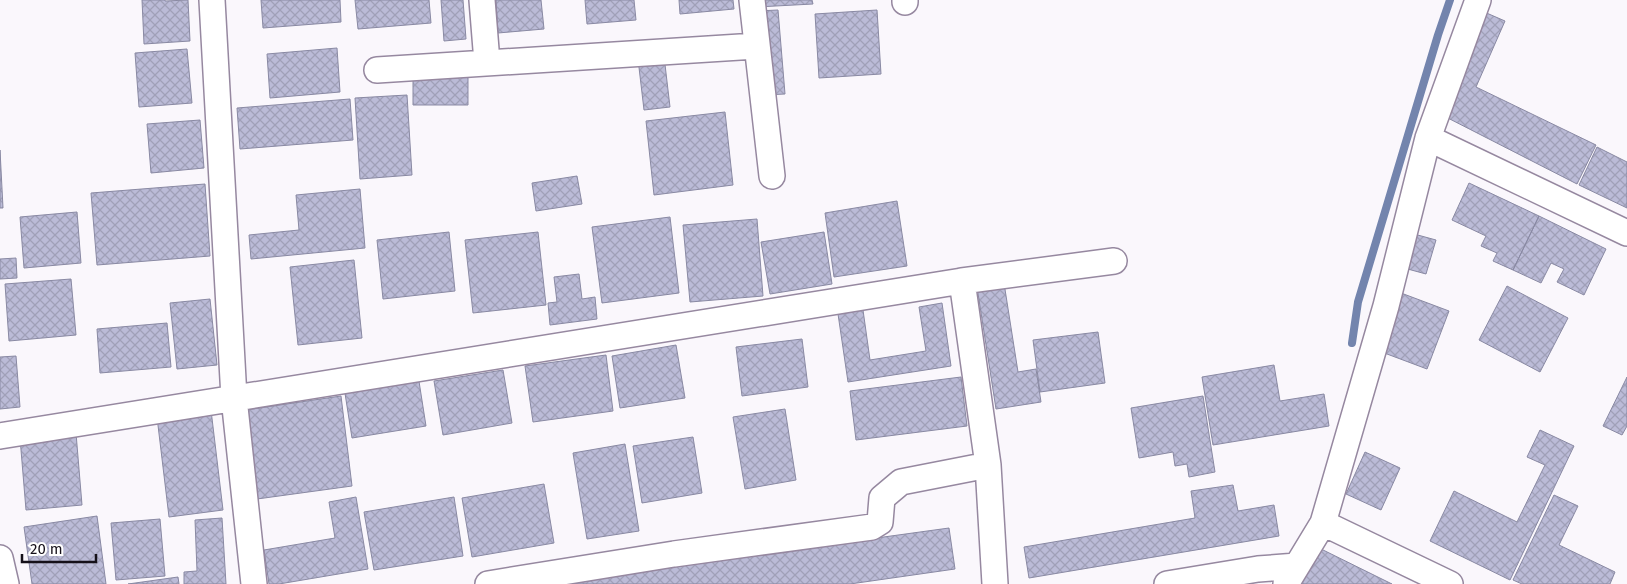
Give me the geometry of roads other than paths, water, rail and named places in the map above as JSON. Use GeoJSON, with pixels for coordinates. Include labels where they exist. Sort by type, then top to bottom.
{"type":"FeatureCollection","features":[{"type":"Feature","properties":{"kind":"street"},"geometry":{"type":"LineString","coordinates":[[212,0],[234,398],[254,584]]}},
{"type":"Feature","properties":{"kind":"street"},"geometry":{"type":"LineString","coordinates":[[482,0],[487,62]]}},
{"type":"Feature","properties":{"kind":"street"},"geometry":{"type":"LineString","coordinates":[[752,0],[772,176]]}},
{"type":"Feature","properties":{"kind":"street"},"geometry":{"type":"LineString","coordinates":[[1167,584],[1258,569],[1291,575],[1323,523],[1386,306],[1428,138],[1478,0]]}},
{"type":"Feature","properties":{"kind":"street"},"geometry":{"type":"LineString","coordinates":[[377,70],[756,46]]}},
{"type":"Feature","properties":{"kind":"street"},"geometry":{"type":"LineString","coordinates":[[1428,138],[1627,234]]}},
{"type":"Feature","properties":{"kind":"street"},"geometry":{"type":"LineString","coordinates":[[0,436],[970,280],[1114,261]]}},
{"type":"Feature","properties":{"kind":"street"},"geometry":{"type":"LineString","coordinates":[[970,280],[988,465],[995,584]]}},
{"type":"Feature","properties":{"kind":"street"},"geometry":{"type":"LineString","coordinates":[[488,584],[674,554],[872,527],[880,522],[882,498],[901,482],[988,465]]}},
{"type":"Feature","properties":{"kind":"street"},"geometry":{"type":"LineString","coordinates":[[1323,523],[1450,584]]}},
{"type":"Feature","properties":{"kind":"street"},"geometry":{"type":"LineString","coordinates":[[0,558],[6,584]]}},
{"type":"Feature","properties":{"kind":"waterway"},"geometry":{"type":"LineString","coordinates":[[1352,343],[1358,302],[1450,0]]}}]}
